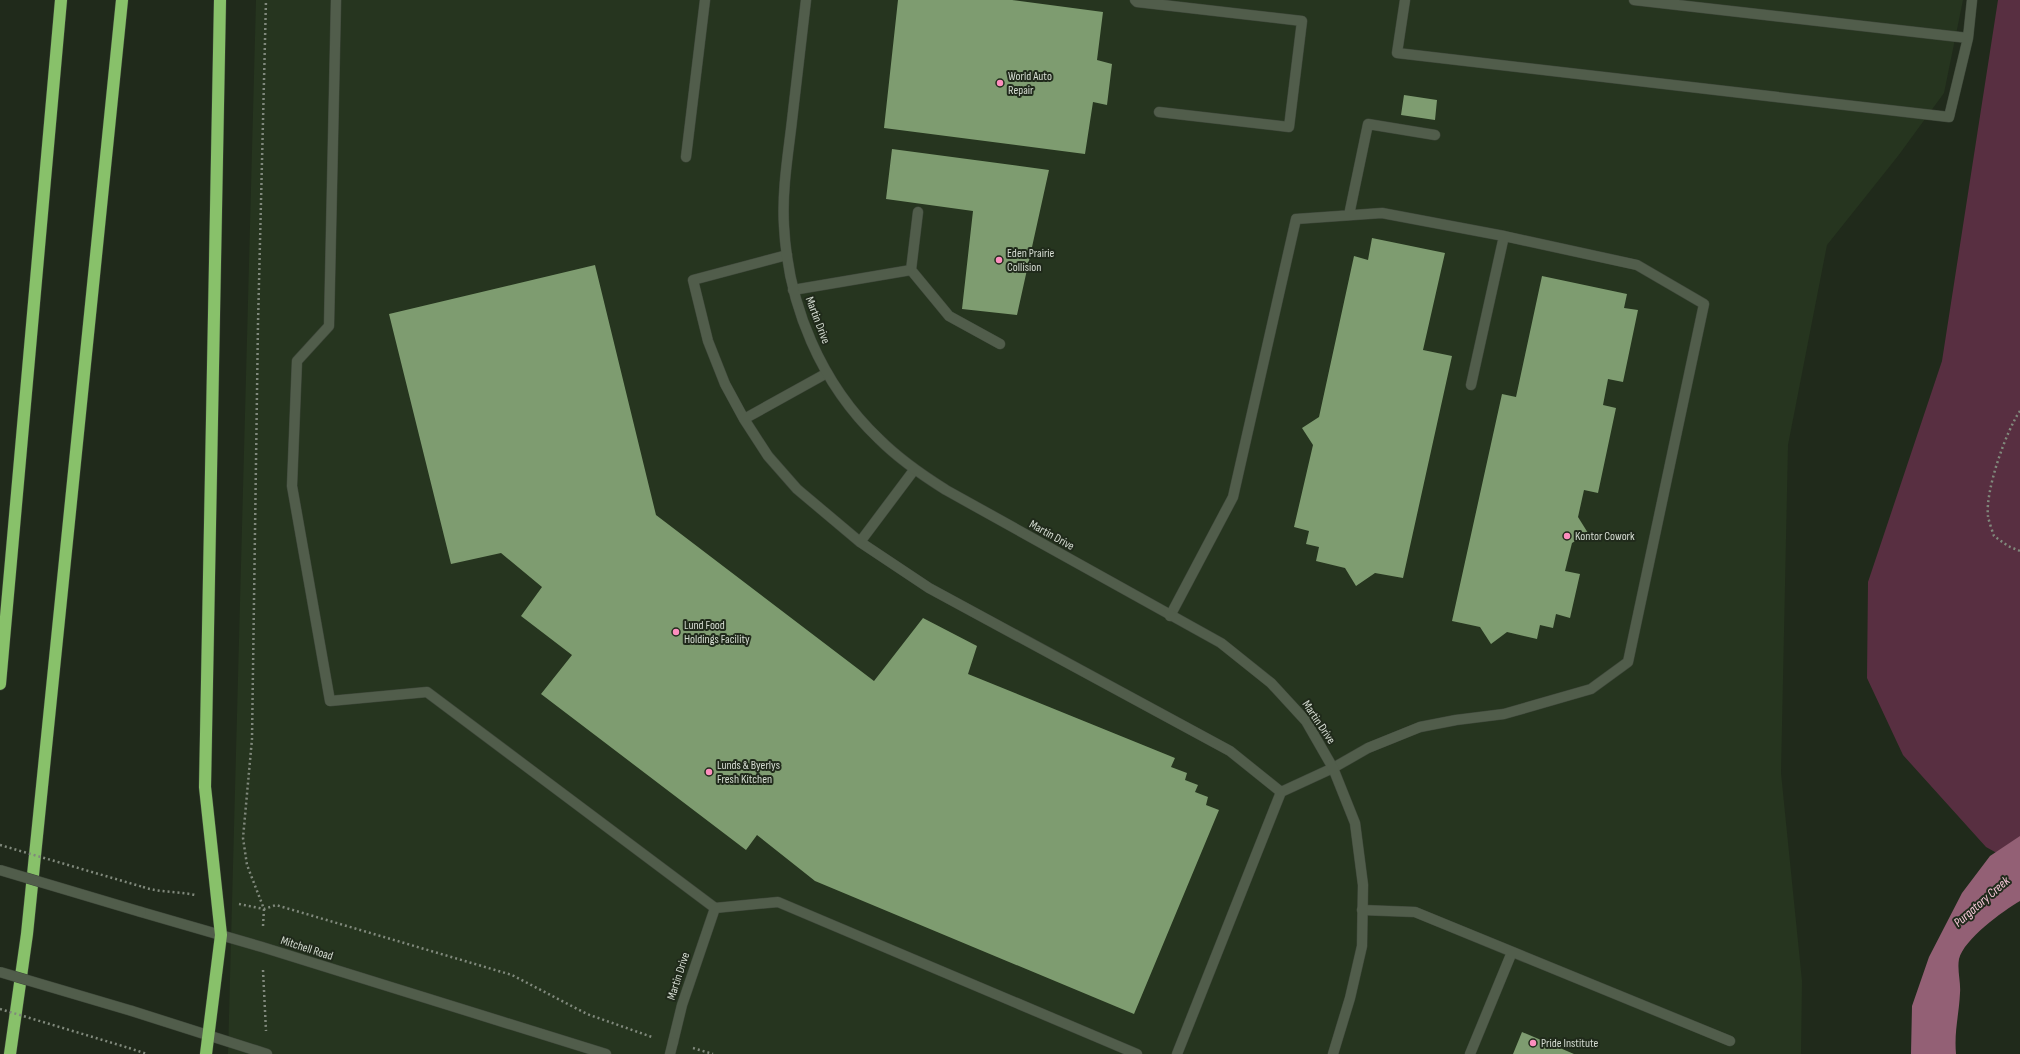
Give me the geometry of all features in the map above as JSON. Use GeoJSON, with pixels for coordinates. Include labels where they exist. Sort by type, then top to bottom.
{"type":"FeatureCollection","features":[{"type":"Feature","properties":{"kind":"highway"},"geometry":{"type":"LineString","coordinates":[[0,684],[61,0]]}},
{"type":"Feature","properties":{"kind":"highway"},"geometry":{"type":"LineString","coordinates":[[10,1054],[27,934],[122,0]]}},
{"type":"Feature","properties":{"kind":"highway"},"geometry":{"type":"LineString","coordinates":[[206,1054],[221,936],[205,787],[220,0]]}},
{"type":"Feature","properties":{"kind":"street"},"geometry":{"type":"LineString","coordinates":[[336,0],[330,326],[298,361],[292,486],[330,701],[427,692],[715,908],[778,902],[1137,1054]]}},
{"type":"Feature","properties":{"kind":"street"},"geometry":{"type":"LineString","coordinates":[[686,157],[705,0]]}},
{"type":"Feature","properties":{"kind":"street","name":"Martin Drive"},"geometry":{"type":"LineString","coordinates":[[806,0],[786,171],[784,225],[793,290],[809,337],[827,373],[848,405],[878,439],[914,470],[946,490],[1170,616],[1221,643],[1271,683],[1306,721],[1333,768],[1354,823],[1363,885],[1362,946],[1350,998],[1333,1054]]}},
{"type":"Feature","properties":{"kind":"street"},"geometry":{"type":"LineString","coordinates":[[1135,0],[1137,2],[1302,21],[1289,127],[1159,112]]}},
{"type":"Feature","properties":{"kind":"street"},"geometry":{"type":"LineString","coordinates":[[1405,0],[1397,53],[1949,117],[1968,38],[1972,0]]}},
{"type":"Feature","properties":{"kind":"street"},"geometry":{"type":"LineString","coordinates":[[1634,0],[1968,38]]}},
{"type":"Feature","properties":{"kind":"street"},"geometry":{"type":"LineString","coordinates":[[1349,216],[1368,124],[1435,135]]}},
{"type":"Feature","properties":{"kind":"street"},"geometry":{"type":"LineString","coordinates":[[918,212],[911,270],[949,316],[1000,344]]}},
{"type":"Feature","properties":{"kind":"street"},"geometry":{"type":"LineString","coordinates":[[1170,616],[1233,497],[1296,219],[1382,213],[1504,236],[1637,265],[1704,304],[1628,662],[1591,689],[1504,714],[1456,720],[1420,727],[1368,748],[1333,768],[1281,792],[1177,1054]]}},
{"type":"Feature","properties":{"kind":"street"},"geometry":{"type":"LineString","coordinates":[[1472,385],[1504,236]]}},
{"type":"Feature","properties":{"kind":"street"},"geometry":{"type":"LineString","coordinates":[[787,255],[693,280],[708,341],[725,384],[744,419],[768,456],[797,489],[860,542],[929,588],[1230,750],[1281,792]]}},
{"type":"Feature","properties":{"kind":"street"},"geometry":{"type":"LineString","coordinates":[[793,290],[911,270]]}},
{"type":"Feature","properties":{"kind":"street"},"geometry":{"type":"LineString","coordinates":[[744,419],[827,373]]}},
{"type":"Feature","properties":{"kind":"street"},"geometry":{"type":"LineString","coordinates":[[860,542],[914,470]]}},
{"type":"Feature","properties":{"kind":"street","name":"Mitchell Road"},"geometry":{"type":"LineString","coordinates":[[0,870],[262,947],[606,1054]]}},
{"type":"Feature","properties":{"kind":"street","name":"Martin Drive"},"geometry":{"type":"LineString","coordinates":[[670,1054],[682,1005],[715,908]]}},
{"type":"Feature","properties":{"kind":"street"},"geometry":{"type":"LineString","coordinates":[[1362,910],[1415,912],[1730,1041]]}},
{"type":"Feature","properties":{"kind":"street"},"geometry":{"type":"LineString","coordinates":[[1470,1054],[1512,952]]}},
{"type":"Feature","properties":{"kind":"street"},"geometry":{"type":"LineString","coordinates":[[0,972],[132,1011],[209,1037],[267,1054]]}},
{"type":"Feature","properties":{"kind":"path"},"geometry":{"type":"LineString","coordinates":[[266,0],[258,323],[252,739],[244,838],[247,865],[264,909],[262,947],[267,1039]]}},
{"type":"Feature","properties":{"kind":"path"},"geometry":{"type":"LineString","coordinates":[[2020,411],[2004,443],[1992,483],[1988,515],[1994,536],[2008,546],[2020,551]]}},
{"type":"Feature","properties":{"kind":"path"},"geometry":{"type":"LineString","coordinates":[[0,845],[143,887]]}},
{"type":"Feature","properties":{"kind":"path"},"geometry":{"type":"LineString","coordinates":[[264,909],[276,905],[512,975],[587,1014],[640,1033],[713,1054]]}},
{"type":"Feature","properties":{"kind":"path"},"geometry":{"type":"LineString","coordinates":[[0,1009],[147,1054]]}},
{"type":"Feature","properties":{"kind":"shaded area"},"geometry":{"type":"Polygon","coordinates":[[[256,0],[1963,0],[1944,93],[1898,156],[1827,245],[1788,445],[1781,773],[1802,981],[1801,1054],[228,1054],[256,0]]]}},
{"type":"Feature","properties":{"kind":"shaded area"},"geometry":{"type":"Polygon","coordinates":[[[1998,0],[2020,0],[2020,866],[1986,847],[1903,755],[1867,678],[1868,582],[1942,361],[1998,0]]]}},
{"type":"Feature","properties":{"kind":"water","name":"Purgatory Creek"},"geometry":{"type":"Polygon","coordinates":[[[2020,836],[2020,901],[2004,911],[1976,934],[1962,951],[1959,959],[1958,968],[1960,989],[1956,1054],[1911,1054],[1912,1006],[1929,957],[1962,893],[1990,856],[2020,836]]]}},
{"type":"Feature","properties":{"kind":"building","name":"World Auto Repair"},"geometry":{"type":"Polygon","coordinates":[[[898,0],[1012,0],[1103,12],[1097,60],[1112,64],[1107,105],[1093,102],[1085,154],[884,128],[898,0]]]}},
{"type":"Feature","properties":{"kind":"building"},"geometry":{"type":"Polygon","coordinates":[[[1404,95],[1437,100],[1435,120],[1401,115],[1404,95]]]}},
{"type":"Feature","properties":{"kind":"building","name":"Eden Prairie Collision"},"geometry":{"type":"Polygon","coordinates":[[[892,149],[1049,170],[1017,315],[962,309],[973,211],[886,199],[892,149]]]}},
{"type":"Feature","properties":{"kind":"building"},"geometry":{"type":"Polygon","coordinates":[[[1372,238],[1445,253],[1423,350],[1452,356],[1403,578],[1375,573],[1356,586],[1345,568],[1316,561],[1319,547],[1306,544],[1309,531],[1294,527],[1313,445],[1302,428],[1319,417],[1354,256],[1368,260],[1372,238]]]}},
{"type":"Feature","properties":{"kind":"building","name":"Lund Food Holdings Facility"},"geometry":{"type":"Polygon","coordinates":[[[595,265],[656,515],[874,681],[923,618],[977,646],[968,674],[1175,758],[1171,767],[1187,773],[1185,780],[1198,785],[1195,792],[1208,797],[1206,805],[1219,810],[1134,1014],[815,881],[757,835],[746,850],[541,694],[572,655],[521,616],[542,587],[501,553],[451,564],[389,314],[595,265]]]}},
{"type":"Feature","properties":{"kind":"building"},"geometry":{"type":"Polygon","coordinates":[[[1542,276],[1627,294],[1624,308],[1638,310],[1623,382],[1608,379],[1603,405],[1616,408],[1598,493],[1584,490],[1578,517],[1588,533],[1572,543],[1565,571],[1580,574],[1570,618],[1556,614],[1553,628],[1540,625],[1537,639],[1507,632],[1491,644],[1480,627],[1452,621],[1502,394],[1516,397],[1542,276]]]}},
{"type":"Feature","properties":{"kind":"building","name":"Pride Institute"},"geometry":{"type":"Polygon","coordinates":[[[1522,1032],[1574,1054],[1513,1054],[1522,1032]]]}},
{"type":"Feature","properties":{"kind":"place","name":"World Auto Repair"},"geometry":{"type":"Point","coordinates":[1000,83]}},
{"type":"Feature","properties":{"kind":"place","name":"Eden Prairie Collision"},"geometry":{"type":"Point","coordinates":[999,260]}},
{"type":"Feature","properties":{"kind":"place","name":"Kontor Cowork"},"geometry":{"type":"Point","coordinates":[1567,536]}},
{"type":"Feature","properties":{"kind":"place","name":"Lund Food Holdings Facility"},"geometry":{"type":"Point","coordinates":[676,632]}},
{"type":"Feature","properties":{"kind":"place","name":"Lunds & Byerlys Fresh Kitchen"},"geometry":{"type":"Point","coordinates":[709,772]}},
{"type":"Feature","properties":{"kind":"place","name":"Pride Institute"},"geometry":{"type":"Point","coordinates":[1533,1043]}}]}
